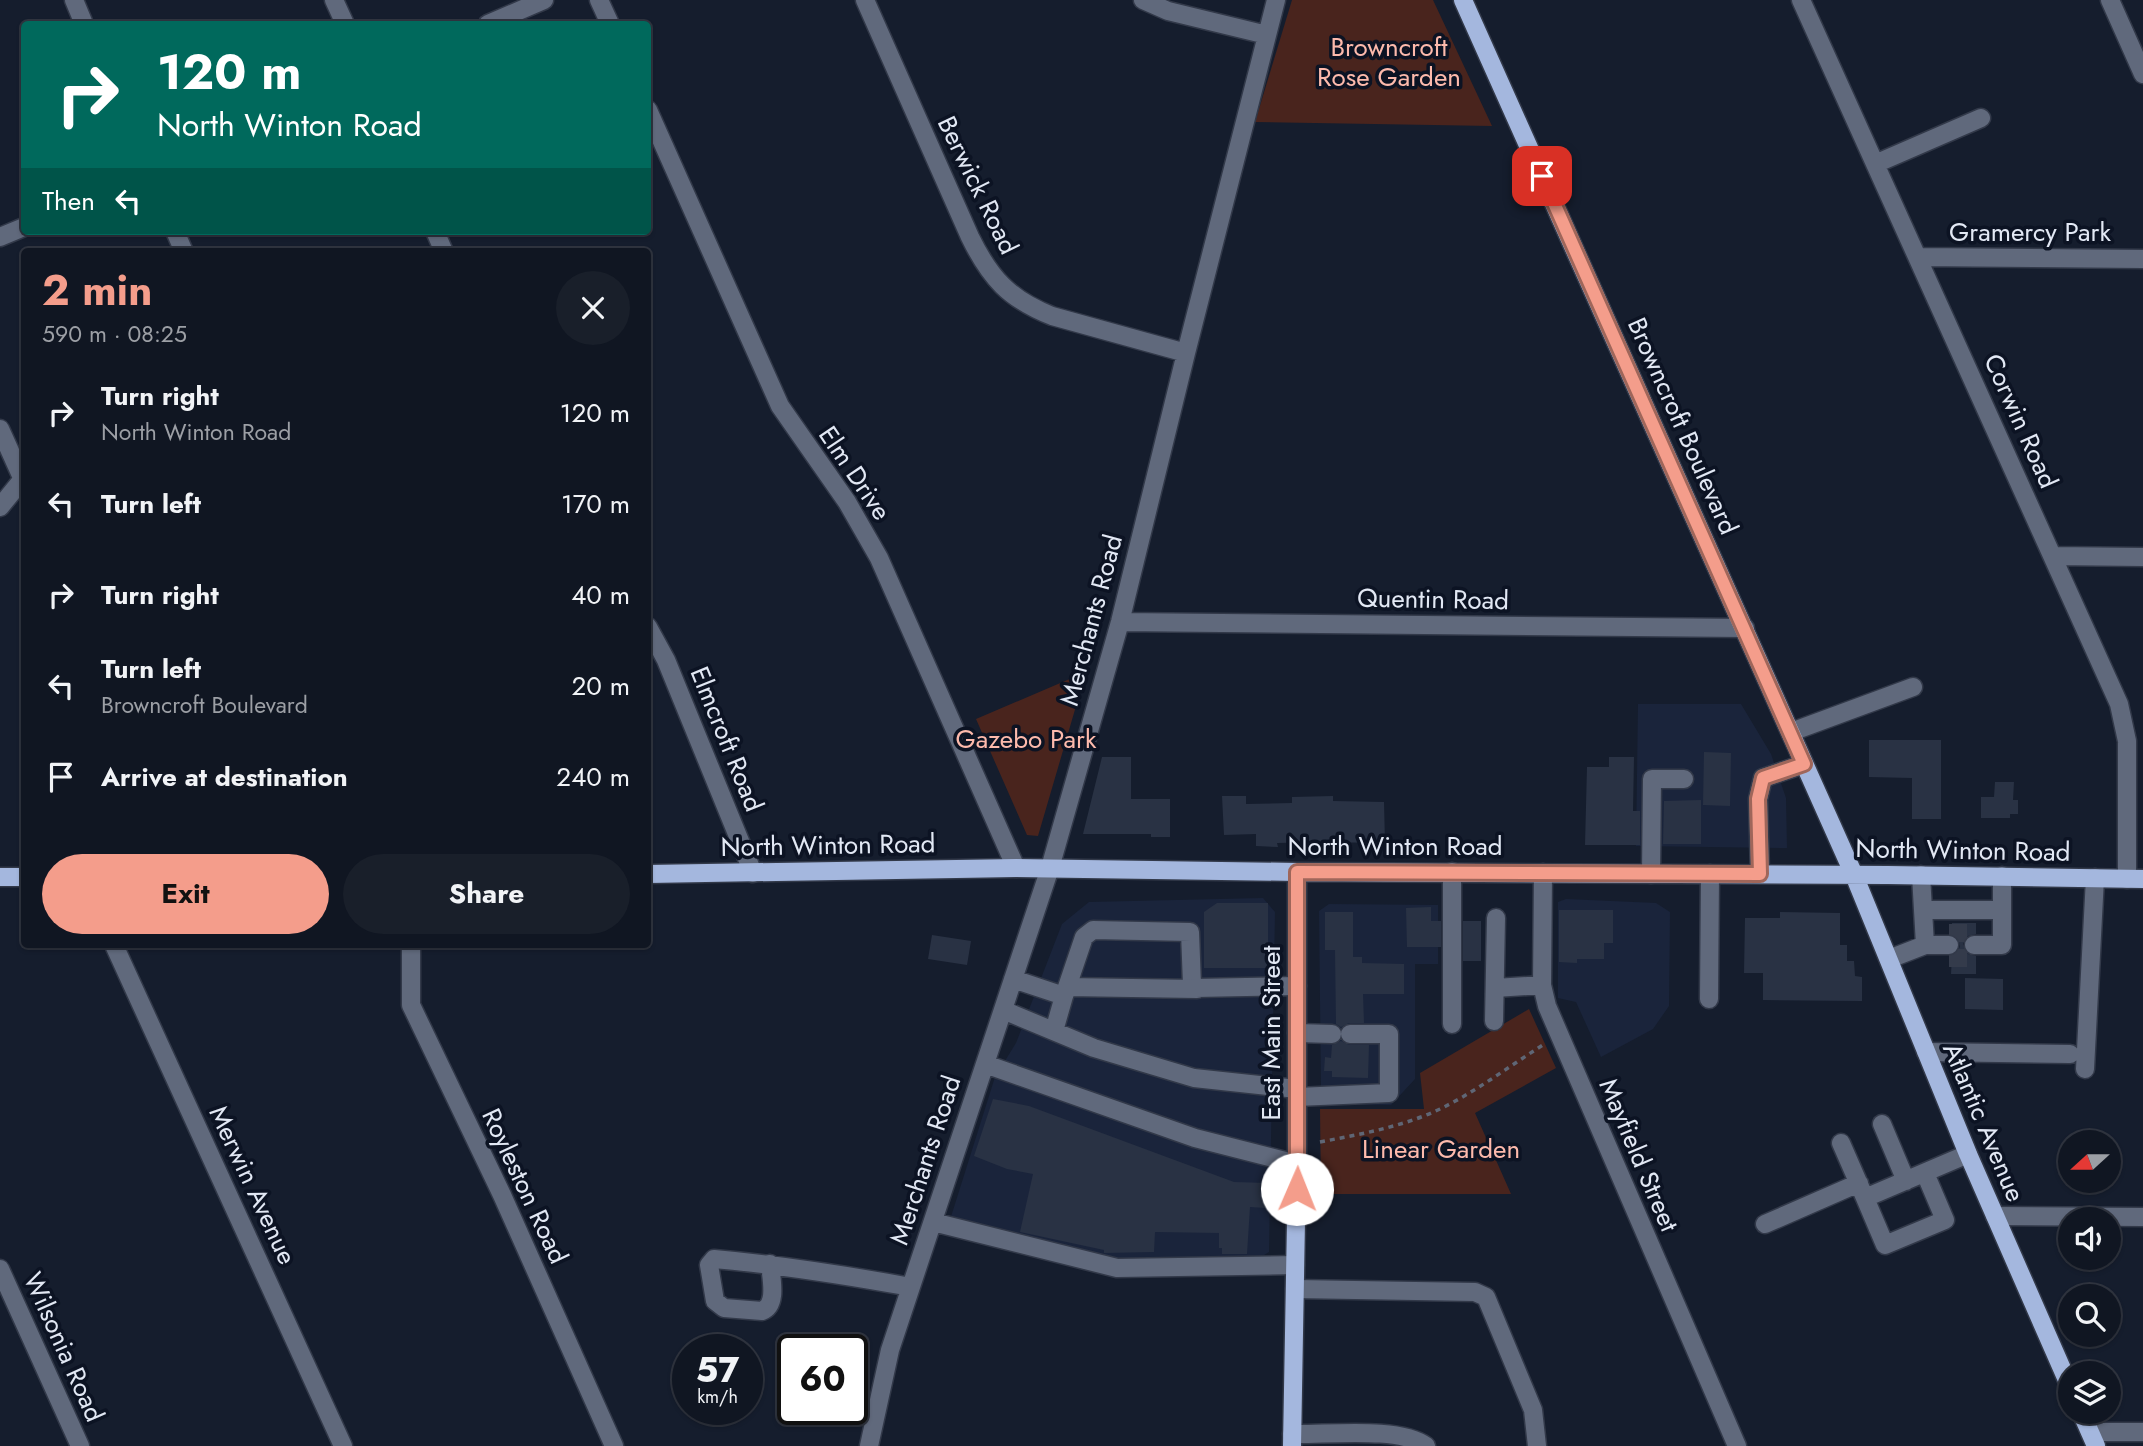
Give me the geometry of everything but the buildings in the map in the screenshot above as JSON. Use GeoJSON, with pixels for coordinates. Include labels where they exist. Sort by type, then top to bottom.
{"type":"FeatureCollection","features":[{"type":"Feature","properties":{"kind":"main road","name":"Browncroft Boulevard"},"geometry":{"type":"LineString","coordinates":[[1463,0],[1854,875]]}},
{"type":"Feature","properties":{"kind":"main road","name":"North Winton Road"},"geometry":{"type":"LineString","coordinates":[[651,874],[1051,868],[2135,879]]}},
{"type":"Feature","properties":{"kind":"main road","name":"East Main Street"},"geometry":{"type":"LineString","coordinates":[[1292,1440],[1297,1164],[1297,872]]}},
{"type":"Feature","properties":{"kind":"main road","name":"Atlantic Avenue"},"geometry":{"type":"LineString","coordinates":[[1854,875],[1994,1216],[2058,1361]]}},
{"type":"Feature","properties":{"kind":"main road"},"geometry":{"type":"LineString","coordinates":[[0,877],[21,877]]}},
{"type":"Feature","properties":{"kind":"street"},"geometry":{"type":"LineString","coordinates":[[74,0],[83,21]]}},
{"type":"Feature","properties":{"kind":"street"},"geometry":{"type":"LineString","coordinates":[[334,0],[344,21]]}},
{"type":"Feature","properties":{"kind":"street"},"geometry":{"type":"LineString","coordinates":[[495,21],[544,0]]}},
{"type":"Feature","properties":{"kind":"street"},"geometry":{"type":"LineString","coordinates":[[599,0],[609,21]]}},
{"type":"Feature","properties":{"kind":"street","name":"Berwick Road"},"geometry":{"type":"LineString","coordinates":[[865,0],[979,256],[1002,287],[1032,308],[1052,316],[1186,353]]}},
{"type":"Feature","properties":{"kind":"street"},"geometry":{"type":"LineString","coordinates":[[1143,0],[1168,11],[1267,35]]}},
{"type":"Feature","properties":{"kind":"street","name":"Merchants Road"},"geometry":{"type":"LineString","coordinates":[[869,1446],[890,1350],[1051,868],[1120,622],[1276,0]]}},
{"type":"Feature","properties":{"kind":"street","name":"Corwin Road"},"geometry":{"type":"LineString","coordinates":[[1801,0],[2053,556],[2124,721],[2135,879]]}},
{"type":"Feature","properties":{"kind":"street"},"geometry":{"type":"LineString","coordinates":[[2110,0],[2143,74]]}},
{"type":"Feature","properties":{"kind":"street","name":"Elm Drive"},"geometry":{"type":"LineString","coordinates":[[651,117],[774,394],[795,430],[847,502],[879,558],[1017,868]]}},
{"type":"Feature","properties":{"kind":"street"},"geometry":{"type":"LineString","coordinates":[[1875,164],[1980,118]]}},
{"type":"Feature","properties":{"kind":"street"},"geometry":{"type":"LineString","coordinates":[[0,237],[21,228]]}},
{"type":"Feature","properties":{"kind":"street","name":"Gramercy Park"},"geometry":{"type":"LineString","coordinates":[[1917,257],[2143,259]]}},
{"type":"Feature","properties":{"kind":"street"},"geometry":{"type":"LineString","coordinates":[[0,429],[21,476]]}},
{"type":"Feature","properties":{"kind":"street"},"geometry":{"type":"LineString","coordinates":[[0,507],[21,482]]}},
{"type":"Feature","properties":{"kind":"street"},"geometry":{"type":"LineString","coordinates":[[2053,556],[2143,557]]}},
{"type":"Feature","properties":{"kind":"street","name":"Quentin Road"},"geometry":{"type":"LineString","coordinates":[[1120,622],[1745,628]]}},
{"type":"Feature","properties":{"kind":"street","name":"Elmcroft Road"},"geometry":{"type":"LineString","coordinates":[[651,632],[666,660],[753,873]]}},
{"type":"Feature","properties":{"kind":"street"},"geometry":{"type":"LineString","coordinates":[[1791,732],[1913,687]]}},
{"type":"Feature","properties":{"kind":"street"},"geometry":{"type":"LineString","coordinates":[[1760,874],[1758,799],[1763,778],[1804,764]]}},
{"type":"Feature","properties":{"kind":"street"},"geometry":{"type":"LineString","coordinates":[[1651,874],[1652,779],[1684,779]]}},
{"type":"Feature","properties":{"kind":"street"},"geometry":{"type":"LineString","coordinates":[[1452,872],[1452,1024]]}},
{"type":"Feature","properties":{"kind":"street","name":"Mayfield Street"},"geometry":{"type":"LineString","coordinates":[[1543,873],[1542,985],[1547,1006],[1737,1446]]}},
{"type":"Feature","properties":{"kind":"street"},"geometry":{"type":"LineString","coordinates":[[1709,999],[1710,874]]}},
{"type":"Feature","properties":{"kind":"street"},"geometry":{"type":"LineString","coordinates":[[1889,959],[1942,945],[1924,910],[1921,875]]}},
{"type":"Feature","properties":{"kind":"street"},"geometry":{"type":"LineString","coordinates":[[1977,945],[2002,946],[2002,876]]}},
{"type":"Feature","properties":{"kind":"street"},"geometry":{"type":"LineString","coordinates":[[2085,1069],[2095,878]]}},
{"type":"Feature","properties":{"kind":"street"},"geometry":{"type":"LineString","coordinates":[[1924,910],[2002,910]]}},
{"type":"Feature","properties":{"kind":"street"},"geometry":{"type":"LineString","coordinates":[[1494,1021],[1496,918]]}},
{"type":"Feature","properties":{"kind":"street"},"geometry":{"type":"LineString","coordinates":[[1054,1031],[1084,937],[1093,930],[1190,932],[1192,985],[1197,989]]}},
{"type":"Feature","properties":{"kind":"street","name":"Merwin Avenue"},"geometry":{"type":"LineString","coordinates":[[115,948],[343,1446]]}},
{"type":"Feature","properties":{"kind":"street","name":"Royleston Road"},"geometry":{"type":"LineString","coordinates":[[411,948],[411,1004],[502,1195],[614,1446]]}},
{"type":"Feature","properties":{"kind":"street"},"geometry":{"type":"LineString","coordinates":[[1013,979],[1066,992],[1297,986]]}},
{"type":"Feature","properties":{"kind":"street"},"geometry":{"type":"LineString","coordinates":[[1494,988],[1542,985]]}},
{"type":"Feature","properties":{"kind":"street"},"geometry":{"type":"LineString","coordinates":[[1003,1010],[1094,1048],[1194,1078],[1297,1093],[1389,1093],[1389,1034],[1297,1033]]}},
{"type":"Feature","properties":{"kind":"street"},"geometry":{"type":"LineString","coordinates":[[1927,1052],[2070,1054]]}},
{"type":"Feature","properties":{"kind":"street"},"geometry":{"type":"LineString","coordinates":[[985,1064],[1195,1138],[1297,1164]]}},
{"type":"Feature","properties":{"kind":"street"},"geometry":{"type":"LineString","coordinates":[[1882,1124],[1906,1181]]}},
{"type":"Feature","properties":{"kind":"street"},"geometry":{"type":"LineString","coordinates":[[1841,1143],[1885,1245],[1945,1220],[1925,1173]]}},
{"type":"Feature","properties":{"kind":"street"},"geometry":{"type":"LineString","coordinates":[[1765,1224],[1862,1191],[1906,1181],[1968,1154]]}},
{"type":"Feature","properties":{"kind":"street"},"geometry":{"type":"LineString","coordinates":[[1994,1216],[2143,1217]]}},
{"type":"Feature","properties":{"kind":"street"},"geometry":{"type":"LineString","coordinates":[[933,1222],[1117,1268],[1295,1265]]}},
{"type":"Feature","properties":{"kind":"street"},"geometry":{"type":"LineString","coordinates":[[770,1264],[911,1287]]}},
{"type":"Feature","properties":{"kind":"street","name":"Wilsonia Road"},"geometry":{"type":"LineString","coordinates":[[0,1269],[80,1446]]}},
{"type":"Feature","properties":{"kind":"street"},"geometry":{"type":"LineString","coordinates":[[1295,1289],[1475,1293],[1486,1297],[1533,1410],[1537,1446]]}},
{"type":"Feature","properties":{"kind":"street"},"geometry":{"type":"LineString","coordinates":[[2093,1439],[2143,1432]]}},
{"type":"Feature","properties":{"kind":"street"},"geometry":{"type":"LineString","coordinates":[[1292,1440],[1388,1434],[1416,1438],[1426,1446]]}},
{"type":"Feature","properties":{"kind":"path"},"geometry":{"type":"LineString","coordinates":[[1320,1142],[1407,1123],[1433,1112],[1454,1102],[1549,1042]]}},
{"type":"Feature","properties":{"kind":"shaded area"},"geometry":{"type":"Polygon","coordinates":[[[1638,704],[1741,704],[1771,754],[1786,798],[1787,848],[1636,846],[1638,704]]]}},
{"type":"Feature","properties":{"kind":"shaded area"},"geometry":{"type":"Polygon","coordinates":[[[1263,898],[1275,912],[1269,1252],[1251,1263],[1107,1260],[949,1223],[995,1077],[1016,1043],[1062,924],[1089,902],[1263,898]]]}},
{"type":"Feature","properties":{"kind":"shaded area"},"geometry":{"type":"Polygon","coordinates":[[[1566,899],[1656,903],[1670,912],[1669,1006],[1653,1029],[1601,1057],[1576,1002],[1558,998],[1558,902],[1566,899]]]}},
{"type":"Feature","properties":{"kind":"shaded area"},"geometry":{"type":"Polygon","coordinates":[[[1329,904],[1438,905],[1438,964],[1415,964],[1415,1079],[1391,1105],[1325,1104],[1321,1087],[1319,911],[1329,904]]]}},
{"type":"Feature","properties":{"kind":"green space","name":"Browncroft Rose Garden"},"geometry":{"type":"Polygon","coordinates":[[[1292,0],[1433,0],[1492,126],[1255,122],[1292,0]]]}},
{"type":"Feature","properties":{"kind":"green space","name":"Gazebo Park"},"geometry":{"type":"Polygon","coordinates":[[[1086,672],[1038,836],[1027,835],[976,719],[1086,672]]]}},
{"type":"Feature","properties":{"kind":"green space","name":"Linear Garden"},"geometry":{"type":"Polygon","coordinates":[[[1529,1009],[1556,1068],[1475,1113],[1511,1194],[1321,1194],[1320,1109],[1424,1109],[1420,1073],[1529,1009]]]}},
{"type":"Feature","properties":{"kind":"tunnel"},"geometry":{"type":"LineString","coordinates":[[1949,933],[1974,933]]}},
{"type":"Feature","properties":{"kind":"tunnel"},"geometry":{"type":"LineString","coordinates":[[1949,958],[1973,958]]}},
{"type":"Feature","properties":{"kind":"route"},"geometry":{"type":"LineString","coordinates":[[1297,1189],[1297,872],[1760,874],[1758,799],[1763,778],[1804,764],[1542,176]]}}]}
